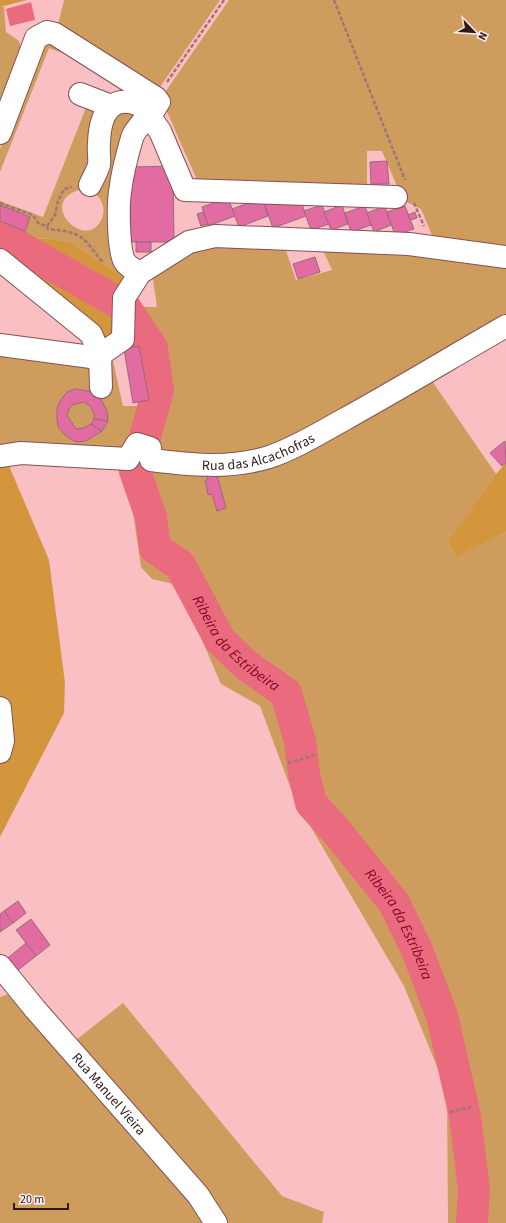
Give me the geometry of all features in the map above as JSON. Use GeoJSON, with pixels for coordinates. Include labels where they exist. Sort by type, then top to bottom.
{"type":"FeatureCollection","features":[{"type":"Feature","properties":{"kind":"street"},"geometry":{"type":"LineString","coordinates":[[0,133],[36,38],[47,32],[55,34],[152,105],[160,131],[185,190],[405,192]]}},
{"type":"Feature","properties":{"kind":"street"},"geometry":{"type":"LineString","coordinates":[[80,94],[111,106]]}},
{"type":"Feature","properties":{"kind":"street"},"geometry":{"type":"LineString","coordinates":[[90,185],[99,164],[99,141],[103,119],[107,110],[111,106],[121,102],[146,108],[152,105]]}},
{"type":"Feature","properties":{"kind":"street"},"geometry":{"type":"LineString","coordinates":[[140,273],[123,260],[120,237],[120,192],[133,136],[145,119],[152,105]]}},
{"type":"Feature","properties":{"kind":"street"},"geometry":{"type":"LineString","coordinates":[[0,345],[91,357],[100,354],[123,339],[124,298],[140,273],[189,242],[215,236],[409,244],[506,257]]}},
{"type":"Feature","properties":{"kind":"street"},"geometry":{"type":"LineString","coordinates":[[0,260],[91,334],[100,354],[101,387]]}},
{"type":"Feature","properties":{"kind":"street","name":"Rua das Alcachofras"},"geometry":{"type":"LineString","coordinates":[[0,456],[21,452],[128,459],[144,446],[151,460],[187,465],[233,464],[269,457],[305,441],[358,412],[506,326]]}},
{"type":"Feature","properties":{"kind":"street"},"geometry":{"type":"LineString","coordinates":[[0,708],[3,741],[0,752]]}},
{"type":"Feature","properties":{"kind":"street","name":"Rua Manuel Vieira"},"geometry":{"type":"LineString","coordinates":[[0,966],[35,1009],[198,1195],[216,1223]]}},
{"type":"Feature","properties":{"kind":"path"},"geometry":{"type":"LineString","coordinates":[[152,105],[224,0]]}},
{"type":"Feature","properties":{"kind":"path"},"geometry":{"type":"LineString","coordinates":[[334,0],[405,192],[432,247]]}},
{"type":"Feature","properties":{"kind":"path"},"geometry":{"type":"LineString","coordinates":[[47,226],[55,215],[58,201],[64,189],[90,185]]}},
{"type":"Feature","properties":{"kind":"path"},"geometry":{"type":"LineString","coordinates":[[0,203],[33,215],[39,224],[47,226],[48,230],[68,231],[86,239],[104,264]]}},
{"type":"Feature","properties":{"kind":"path"},"geometry":{"type":"LineString","coordinates":[[288,762],[315,755]]}},
{"type":"Feature","properties":{"kind":"path"},"geometry":{"type":"LineString","coordinates":[[450,1112],[471,1108]]}},
{"type":"Feature","properties":{"kind":"shaded area"},"geometry":{"type":"Polygon","coordinates":[[[0,0],[27,0],[0,7],[0,0]]]}},
{"type":"Feature","properties":{"kind":"shaded area"},"geometry":{"type":"Polygon","coordinates":[[[64,0],[220,0],[158,90],[57,29],[64,0]]]}},
{"type":"Feature","properties":{"kind":"shaded area"},"geometry":{"type":"Polygon","coordinates":[[[229,0],[506,0],[506,249],[434,240],[421,209],[403,200],[382,151],[367,151],[367,187],[197,180],[161,98],[229,0]]]}},
{"type":"Feature","properties":{"kind":"shaded area"},"geometry":{"type":"Polygon","coordinates":[[[31,2],[35,20],[10,26],[6,9],[31,2]]]}},
{"type":"Feature","properties":{"kind":"shaded area"},"geometry":{"type":"Polygon","coordinates":[[[0,7],[4,7],[6,32],[19,41],[22,50],[0,108],[0,7]]]}},
{"type":"Feature","properties":{"kind":"shaded area"},"geometry":{"type":"Polygon","coordinates":[[[51,40],[94,65],[49,48],[0,172],[0,149],[39,49],[51,40]]]}},
{"type":"Feature","properties":{"kind":"shaded area"},"geometry":{"type":"Polygon","coordinates":[[[87,105],[101,111],[82,189],[68,196],[62,204],[64,214],[69,223],[78,229],[88,230],[97,226],[103,215],[102,203],[95,193],[104,138],[117,113],[136,110],[122,136],[126,279],[72,243],[54,239],[25,238],[0,221],[0,201],[43,217],[87,105]]]}},
{"type":"Feature","properties":{"kind":"shaded area"},"geometry":{"type":"Polygon","coordinates":[[[0,229],[14,238],[54,239],[72,243],[126,279],[117,337],[87,344],[0,268],[0,229]]]}},
{"type":"Feature","properties":{"kind":"shaded area"},"geometry":{"type":"Polygon","coordinates":[[[203,240],[283,242],[296,280],[332,270],[320,244],[428,250],[506,261],[506,322],[296,441],[263,456],[217,461],[155,457],[156,467],[190,469],[239,467],[272,461],[288,456],[430,378],[496,474],[449,542],[458,556],[506,532],[506,1223],[448,1223],[447,1091],[404,986],[295,800],[260,706],[221,684],[178,585],[152,579],[141,567],[127,471],[7,461],[3,444],[0,445],[0,350],[91,362],[113,361],[123,406],[148,406],[126,451],[121,454],[155,456],[155,443],[168,396],[164,353],[134,307],[157,307],[152,273],[192,244],[203,240]]]}},
{"type":"Feature","properties":{"kind":"shaded area"},"geometry":{"type":"Polygon","coordinates":[[[3,444],[7,461],[49,560],[65,683],[64,713],[0,837],[0,445],[3,444]]]}},
{"type":"Feature","properties":{"kind":"shaded area"},"geometry":{"type":"Polygon","coordinates":[[[506,463],[506,532],[457,557],[448,542],[496,474],[506,463]]]}},
{"type":"Feature","properties":{"kind":"shaded area"},"geometry":{"type":"Polygon","coordinates":[[[9,994],[177,1185],[203,1223],[0,1223],[0,997],[9,994]]]}},
{"type":"Feature","properties":{"kind":"shaded area"},"geometry":{"type":"Polygon","coordinates":[[[123,1003],[282,1196],[324,1212],[322,1223],[223,1223],[72,1043],[123,1003]]]}},
{"type":"Feature","properties":{"kind":"building"},"geometry":{"type":"Polygon","coordinates":[[[387,161],[389,184],[371,184],[370,162],[387,161]]]}},
{"type":"Feature","properties":{"kind":"building"},"geometry":{"type":"Polygon","coordinates":[[[173,166],[174,242],[130,242],[130,167],[173,166]]]}},
{"type":"Feature","properties":{"kind":"building"},"geometry":{"type":"Polygon","coordinates":[[[228,198],[235,216],[208,226],[202,207],[228,198]]]}},
{"type":"Feature","properties":{"kind":"building"},"geometry":{"type":"Polygon","coordinates":[[[262,198],[268,216],[239,227],[232,209],[262,198]]]}},
{"type":"Feature","properties":{"kind":"building"},"geometry":{"type":"Polygon","coordinates":[[[277,198],[279,205],[300,198],[306,216],[273,228],[264,203],[277,198]]]}},
{"type":"Feature","properties":{"kind":"building"},"geometry":{"type":"Polygon","coordinates":[[[0,205],[30,217],[25,231],[0,221],[0,205]]]}},
{"type":"Feature","properties":{"kind":"building"},"geometry":{"type":"Polygon","coordinates":[[[322,205],[329,224],[311,230],[304,211],[322,205]]]}},
{"type":"Feature","properties":{"kind":"building"},"geometry":{"type":"Polygon","coordinates":[[[342,205],[348,224],[331,230],[324,212],[342,205]]]}},
{"type":"Feature","properties":{"kind":"building"},"geometry":{"type":"Polygon","coordinates":[[[365,206],[371,225],[351,232],[345,213],[365,206]]]}},
{"type":"Feature","properties":{"kind":"building"},"geometry":{"type":"Polygon","coordinates":[[[385,206],[391,225],[374,232],[367,213],[385,206]]]}},
{"type":"Feature","properties":{"kind":"building"},"geometry":{"type":"Polygon","coordinates":[[[405,206],[414,229],[395,235],[387,212],[405,206]]]}},
{"type":"Feature","properties":{"kind":"building"},"geometry":{"type":"Polygon","coordinates":[[[203,212],[208,224],[201,226],[197,214],[203,212]]]}},
{"type":"Feature","properties":{"kind":"building"},"geometry":{"type":"Polygon","coordinates":[[[415,212],[417,218],[410,220],[408,215],[415,212]]]}},
{"type":"Feature","properties":{"kind":"building"},"geometry":{"type":"Polygon","coordinates":[[[136,242],[151,242],[151,252],[136,252],[136,242]]]}},
{"type":"Feature","properties":{"kind":"building"},"geometry":{"type":"Polygon","coordinates":[[[315,257],[320,272],[298,279],[293,264],[315,257]]]}},
{"type":"Feature","properties":{"kind":"building"},"geometry":{"type":"Polygon","coordinates":[[[139,346],[149,400],[133,403],[124,349],[139,346]]]}},
{"type":"Feature","properties":{"kind":"building"},"geometry":{"type":"Polygon","coordinates":[[[76,389],[94,392],[101,399],[107,411],[108,421],[94,419],[94,413],[90,406],[84,402],[72,405],[67,415],[76,429],[84,428],[91,424],[102,431],[86,441],[76,442],[67,437],[58,427],[57,408],[67,392],[76,389]]]}},
{"type":"Feature","properties":{"kind":"building"},"geometry":{"type":"Polygon","coordinates":[[[94,419],[108,421],[102,431],[91,424],[94,419]]]}},
{"type":"Feature","properties":{"kind":"building"},"geometry":{"type":"Polygon","coordinates":[[[505,441],[506,463],[502,466],[490,453],[505,441]]]}},
{"type":"Feature","properties":{"kind":"building"},"geometry":{"type":"Polygon","coordinates":[[[215,468],[226,508],[217,511],[212,494],[208,495],[205,480],[208,480],[206,470],[215,468]]]}},
{"type":"Feature","properties":{"kind":"building"},"geometry":{"type":"Polygon","coordinates":[[[18,901],[26,913],[13,923],[4,911],[18,901]]]}},
{"type":"Feature","properties":{"kind":"building"},"geometry":{"type":"Polygon","coordinates":[[[4,911],[13,923],[0,932],[0,914],[4,911]]]}},
{"type":"Feature","properties":{"kind":"building"},"geometry":{"type":"Polygon","coordinates":[[[31,919],[50,945],[36,956],[16,930],[31,919]]]}},
{"type":"Feature","properties":{"kind":"building"},"geometry":{"type":"Polygon","coordinates":[[[26,943],[36,956],[13,974],[3,962],[26,943]]]}},
{"type":"Feature","properties":{"kind":"waterway","name":"Ribeira da Estribeira"},"geometry":{"type":"LineString","coordinates":[[0,236],[124,306],[152,348],[158,390],[145,437],[145,443],[135,471],[151,517],[155,548],[180,565],[220,640],[246,665],[286,693],[300,741],[304,774],[311,803],[337,832],[394,903],[417,950],[442,1016],[465,1116],[474,1190],[472,1223]]}}]}
